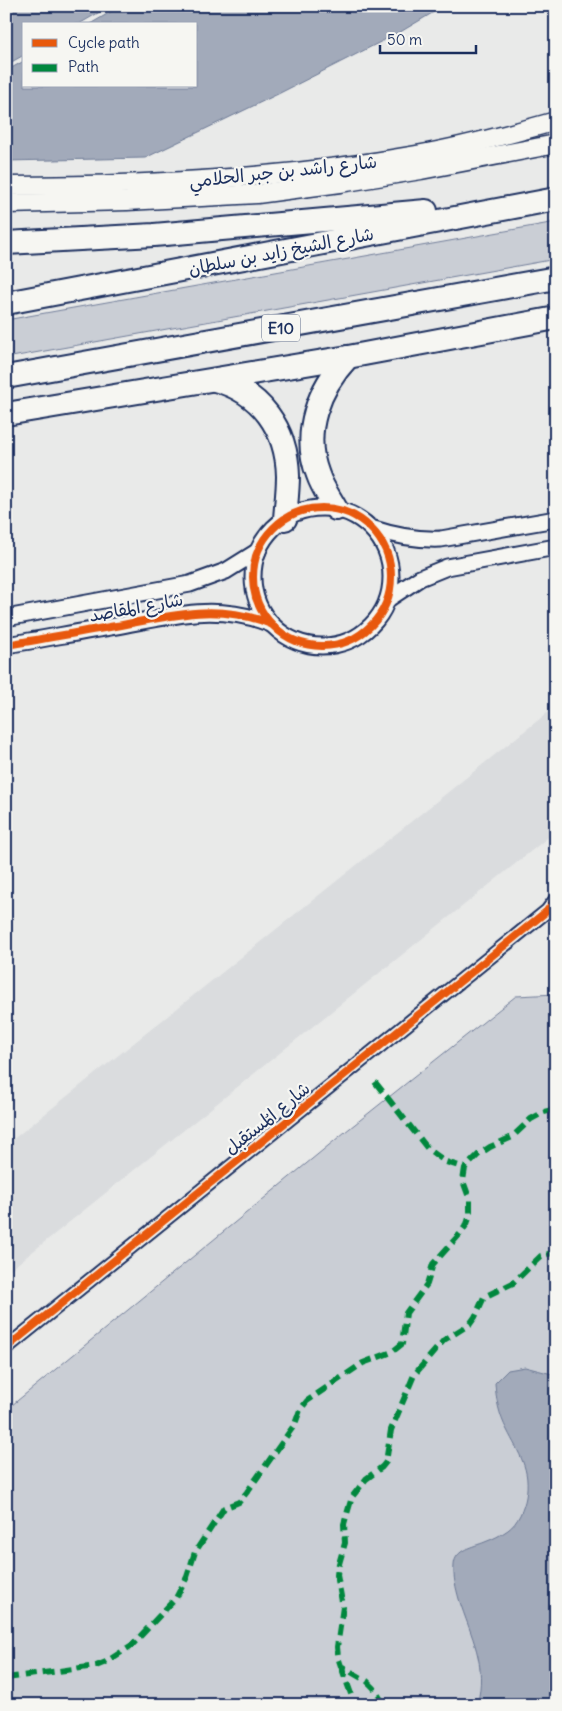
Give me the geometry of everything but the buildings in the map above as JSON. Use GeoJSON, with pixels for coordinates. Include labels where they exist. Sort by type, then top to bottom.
{"type":"FeatureCollection","features":[{"type":"Feature","properties":{"kind":"highway"},"geometry":{"type":"LineString","coordinates":[[6,244],[154,236],[350,216],[548,200]]}},
{"type":"Feature","properties":{"kind":"highway","name":"شارع الشيخ زايد بن سلطان"},"geometry":{"type":"LineString","coordinates":[[6,303],[548,200]]}},
{"type":"Feature","properties":{"kind":"highway","name":"E10"},"geometry":{"type":"LineString","coordinates":[[6,377],[556,278]]}},
{"type":"Feature","properties":{"kind":"highway"},"geometry":{"type":"LineString","coordinates":[[6,414],[214,380],[556,318]]}},
{"type":"Feature","properties":{"kind":"highway"},"geometry":{"type":"LineString","coordinates":[[336,509],[318,476],[312,451],[312,434],[315,412],[324,388],[348,356]]}},
{"type":"Feature","properties":{"kind":"highway"},"geometry":{"type":"LineString","coordinates":[[214,380],[227,383],[245,392],[269,414],[281,441],[286,463],[288,487],[285,519]]}},
{"type":"Feature","properties":{"kind":"main road","name":"شارع راشد بن جبر الحلامي"},"geometry":{"type":"LineString","coordinates":[[6,186],[125,185],[252,176],[336,167],[418,155],[556,121]]}},
{"type":"Feature","properties":{"kind":"main road","name":"شارع راشد بن جبر الحلامي"},"geometry":{"type":"LineString","coordinates":[[6,204],[128,201],[257,194],[421,170],[556,144]]}},
{"type":"Feature","properties":{"kind":"street"},"geometry":{"type":"LineString","coordinates":[[371,528],[384,547],[391,569],[391,584],[388,599],[380,615],[368,629],[354,639],[337,645],[319,646],[301,643],[285,635],[271,624],[259,604],[253,581],[254,566],[258,551],[265,538],[276,526],[298,512],[314,508],[336,509],[352,515],[371,528],[400,537],[428,540],[556,519]]}},
{"type":"Feature","properties":{"kind":"street"},"geometry":{"type":"LineString","coordinates":[[388,599],[409,584],[439,570],[556,547]]}},
{"type":"Feature","properties":{"kind":"street","name":"شارع المقاصد"},"geometry":{"type":"LineString","coordinates":[[6,618],[190,584],[226,571],[258,551]]}},
{"type":"Feature","properties":{"kind":"street","name":"شارع المقاصد"},"geometry":{"type":"LineString","coordinates":[[6,645],[194,612],[243,614],[271,624]]}},
{"type":"Feature","properties":{"kind":"street","name":"شارع المُستقبل"},"geometry":{"type":"LineString","coordinates":[[6,1348],[552,911],[556,898]]}},
{"type":"Feature","properties":{"kind":"shaded area"},"geometry":{"type":"Polygon","coordinates":[[[556,222],[556,259],[6,358],[6,320],[556,222]]]}},
{"type":"Feature","properties":{"kind":"shaded area"},"geometry":{"type":"Polygon","coordinates":[[[556,706],[556,831],[6,1273],[6,1145],[556,706]]]}},
{"type":"Feature","properties":{"kind":"shaded area"},"geometry":{"type":"Polygon","coordinates":[[[556,994],[556,1705],[6,1705],[6,1410],[345,1132],[516,996],[556,994]]]}},
{"type":"Feature","properties":{"kind":"water"},"geometry":{"type":"Polygon","coordinates":[[[6,6],[110,6],[82,22],[22,22],[22,56],[6,65],[6,6]]]}},
{"type":"Feature","properties":{"kind":"water"},"geometry":{"type":"Polygon","coordinates":[[[121,6],[444,6],[402,31],[278,94],[145,158],[6,161],[6,71],[22,62],[22,88],[198,88],[198,22],[93,22],[121,6]]]}},
{"type":"Feature","properties":{"kind":"water"},"geometry":{"type":"Polygon","coordinates":[[[525,1367],[556,1375],[556,1705],[477,1705],[481,1676],[479,1663],[473,1638],[459,1599],[454,1578],[454,1565],[461,1552],[494,1538],[512,1527],[524,1506],[527,1478],[520,1454],[502,1419],[495,1383],[508,1370],[525,1367]]]}},
{"type":"Feature","properties":{"kind":"marked path"},"geometry":{"type":"LineString","coordinates":[[375,1082],[428,1149],[446,1162],[465,1168]]}},
{"type":"Feature","properties":{"kind":"marked path"},"geometry":{"type":"LineString","coordinates":[[6,1678],[96,1666],[106,1662],[132,1645],[176,1598],[187,1577],[195,1552],[224,1508],[239,1502],[247,1492],[295,1424],[300,1410],[307,1401],[363,1363],[392,1352],[402,1344],[406,1313],[427,1284],[433,1264],[467,1224],[470,1215],[470,1200],[463,1181],[465,1168],[478,1155],[490,1147],[512,1137],[531,1119],[544,1112],[556,1109]]}},
{"type":"Feature","properties":{"kind":"marked path"},"geometry":{"type":"LineString","coordinates":[[384,1705],[374,1688],[367,1681],[341,1666],[338,1657],[337,1647],[343,1607],[337,1575],[345,1543],[344,1524],[352,1497],[366,1479],[386,1462],[391,1430],[414,1375],[444,1340],[470,1324],[484,1297],[513,1283],[541,1256],[556,1252]]}},
{"type":"Feature","properties":{"kind":"marked path"},"geometry":{"type":"LineString","coordinates":[[341,1666],[355,1705]]}},
{"type":"Feature","properties":{"kind":"cycle path"},"geometry":{"type":"LineString","coordinates":[[322,508],[348,513],[371,528],[386,551],[391,577],[386,603],[371,626],[348,641],[322,646],[296,641],[273,626],[258,603],[253,577],[258,551],[273,528],[296,513],[322,508]]}},
{"type":"Feature","properties":{"kind":"cycle path"},"geometry":{"type":"LineString","coordinates":[[6,645],[194,613],[231,614],[251,617],[271,624]]}},
{"type":"Feature","properties":{"kind":"cycle path"},"geometry":{"type":"LineString","coordinates":[[6,1348],[547,911],[556,899]]}}]}
